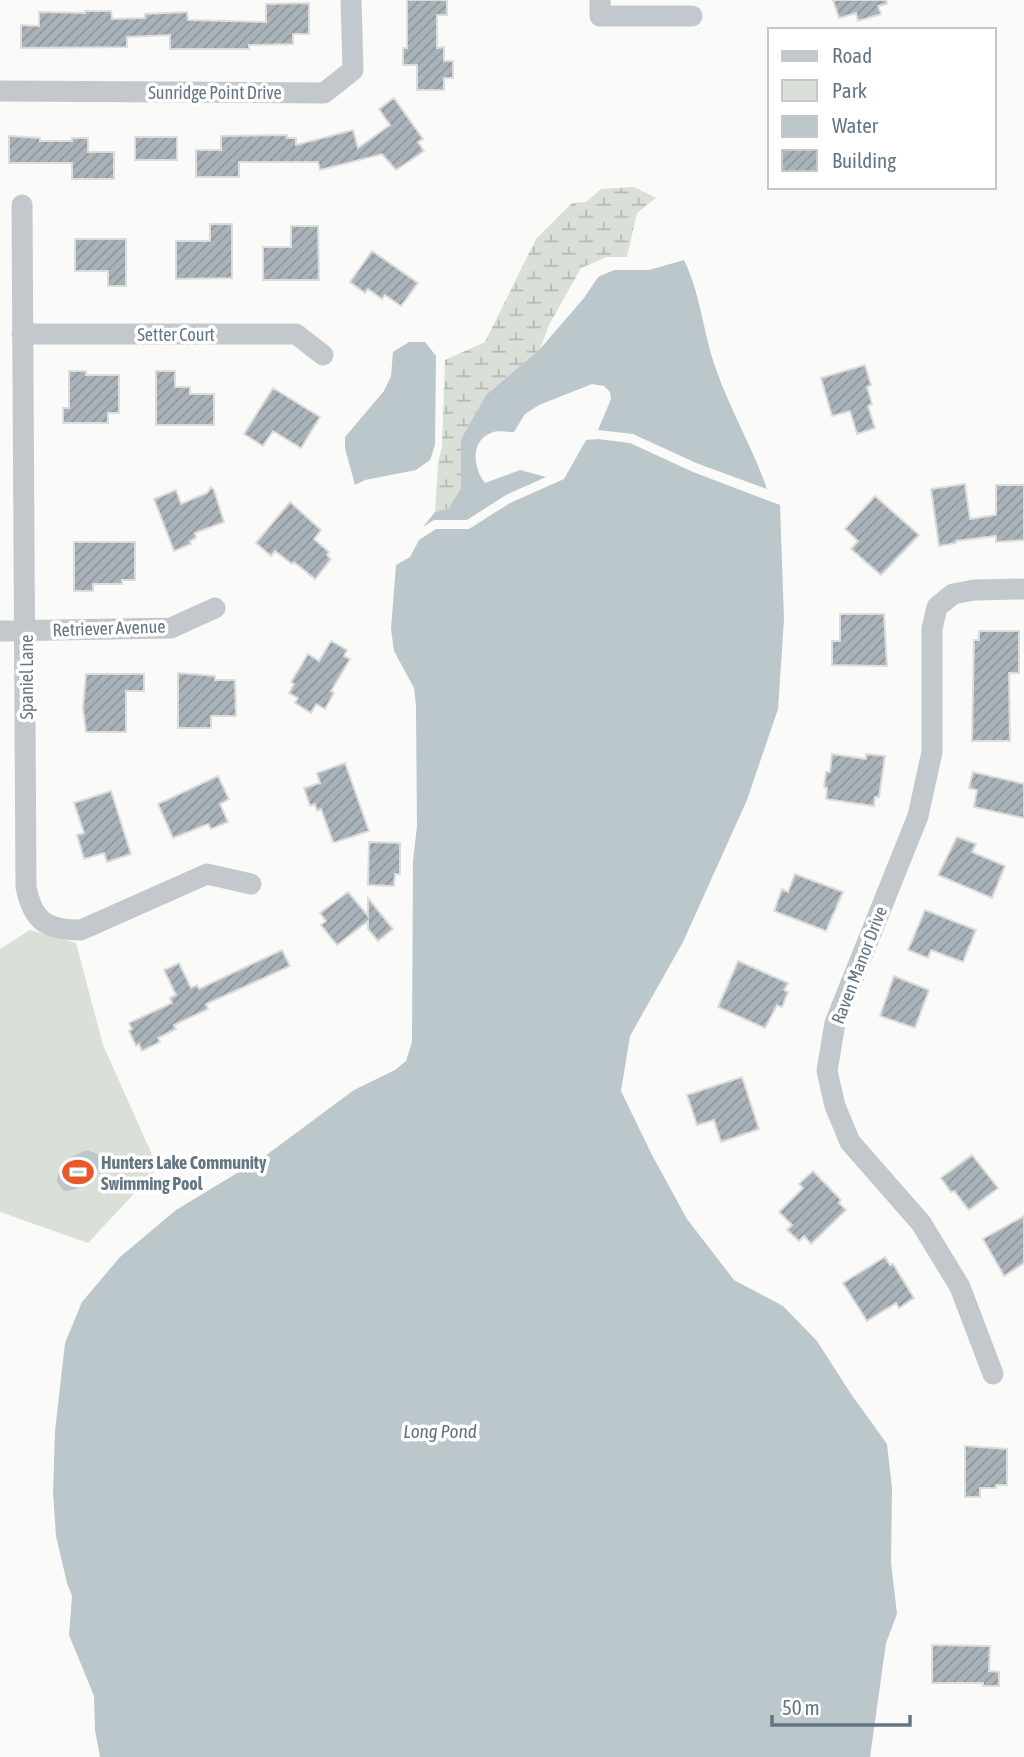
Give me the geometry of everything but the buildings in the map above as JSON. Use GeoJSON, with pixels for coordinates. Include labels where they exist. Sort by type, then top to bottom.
{"type":"FeatureCollection","features":[{"type":"Feature","properties":{"kind":"street","name":"Sunridge Point Drive"},"geometry":{"type":"LineString","coordinates":[[0,91],[324,93],[353,70],[351,0]]}},
{"type":"Feature","properties":{"kind":"street"},"geometry":{"type":"LineString","coordinates":[[600,0],[600,16],[692,16]]}},
{"type":"Feature","properties":{"kind":"street","name":"Spaniel Lane"},"geometry":{"type":"LineString","coordinates":[[22,205],[26,887],[30,905],[42,922],[59,930],[81,930],[207,874],[251,884]]}},
{"type":"Feature","properties":{"kind":"street","name":"Setter Court"},"geometry":{"type":"LineString","coordinates":[[23,334],[296,334],[323,355]]}},
{"type":"Feature","properties":{"kind":"street","name":"Raven Manor Drive"},"geometry":{"type":"LineString","coordinates":[[993,1374],[960,1287],[921,1223],[850,1142],[835,1106],[827,1071],[835,1023],[918,816],[932,752],[932,628],[937,607],[953,594],[974,590],[1024,589]]}},
{"type":"Feature","properties":{"kind":"street","name":"Retriever Avenue"},"geometry":{"type":"LineString","coordinates":[[0,631],[171,628],[215,608]]}},
{"type":"Feature","properties":{"kind":"green space"},"geometry":{"type":"Polygon","coordinates":[[[634,187],[656,198],[637,213],[627,257],[607,257],[581,268],[549,325],[540,349],[486,395],[461,439],[461,488],[448,509],[435,512],[438,463],[442,447],[445,360],[485,342],[536,239],[572,203],[586,202],[601,189],[634,187]]]}},
{"type":"Feature","properties":{"kind":"green space"},"geometry":{"type":"Polygon","coordinates":[[[30,930],[76,943],[103,1045],[158,1168],[88,1243],[0,1212],[0,949],[30,930]]]}},
{"type":"Feature","properties":{"kind":"water"},"geometry":{"type":"Polygon","coordinates":[[[684,260],[716,369],[767,489],[696,463],[633,434],[598,430],[611,399],[610,392],[604,386],[592,384],[539,405],[525,414],[514,432],[494,432],[484,437],[477,448],[476,463],[485,483],[520,470],[546,477],[506,495],[467,520],[434,520],[423,527],[435,512],[448,509],[461,488],[461,439],[486,395],[540,349],[584,298],[598,277],[614,270],[649,270],[684,260]]]}},
{"type":"Feature","properties":{"kind":"water"},"geometry":{"type":"Polygon","coordinates":[[[409,342],[425,342],[436,356],[435,445],[430,460],[416,470],[365,480],[355,485],[345,448],[345,437],[384,391],[391,376],[393,352],[409,342]]]}},
{"type":"Feature","properties":{"kind":"water","name":"Long Pond"},"geometry":{"type":"Polygon","coordinates":[[[586,440],[630,443],[693,472],[780,505],[784,619],[778,709],[747,800],[683,942],[630,1036],[621,1091],[687,1219],[734,1280],[783,1306],[817,1341],[887,1444],[892,1488],[891,1562],[897,1614],[886,1643],[870,1757],[100,1757],[95,1730],[94,1696],[69,1635],[72,1596],[56,1536],[53,1493],[55,1431],[65,1343],[82,1302],[120,1257],[176,1210],[265,1156],[354,1090],[395,1070],[406,1061],[412,1042],[413,861],[417,826],[416,706],[414,688],[394,651],[391,629],[396,565],[410,557],[419,540],[436,529],[469,529],[510,503],[564,479],[586,440]]]}},
{"type":"Feature","properties":{"kind":"water","name":"Hunters Lake Community Swimming Pool"},"geometry":{"type":"Polygon","coordinates":[[[88,1150],[99,1155],[95,1176],[85,1185],[64,1191],[57,1182],[60,1170],[71,1157],[88,1150]]]}},
{"type":"Feature","properties":{"kind":"place","name":"Hunters Lake Community Swimming Pool"},"geometry":{"type":"Point","coordinates":[78,1172]}}]}
